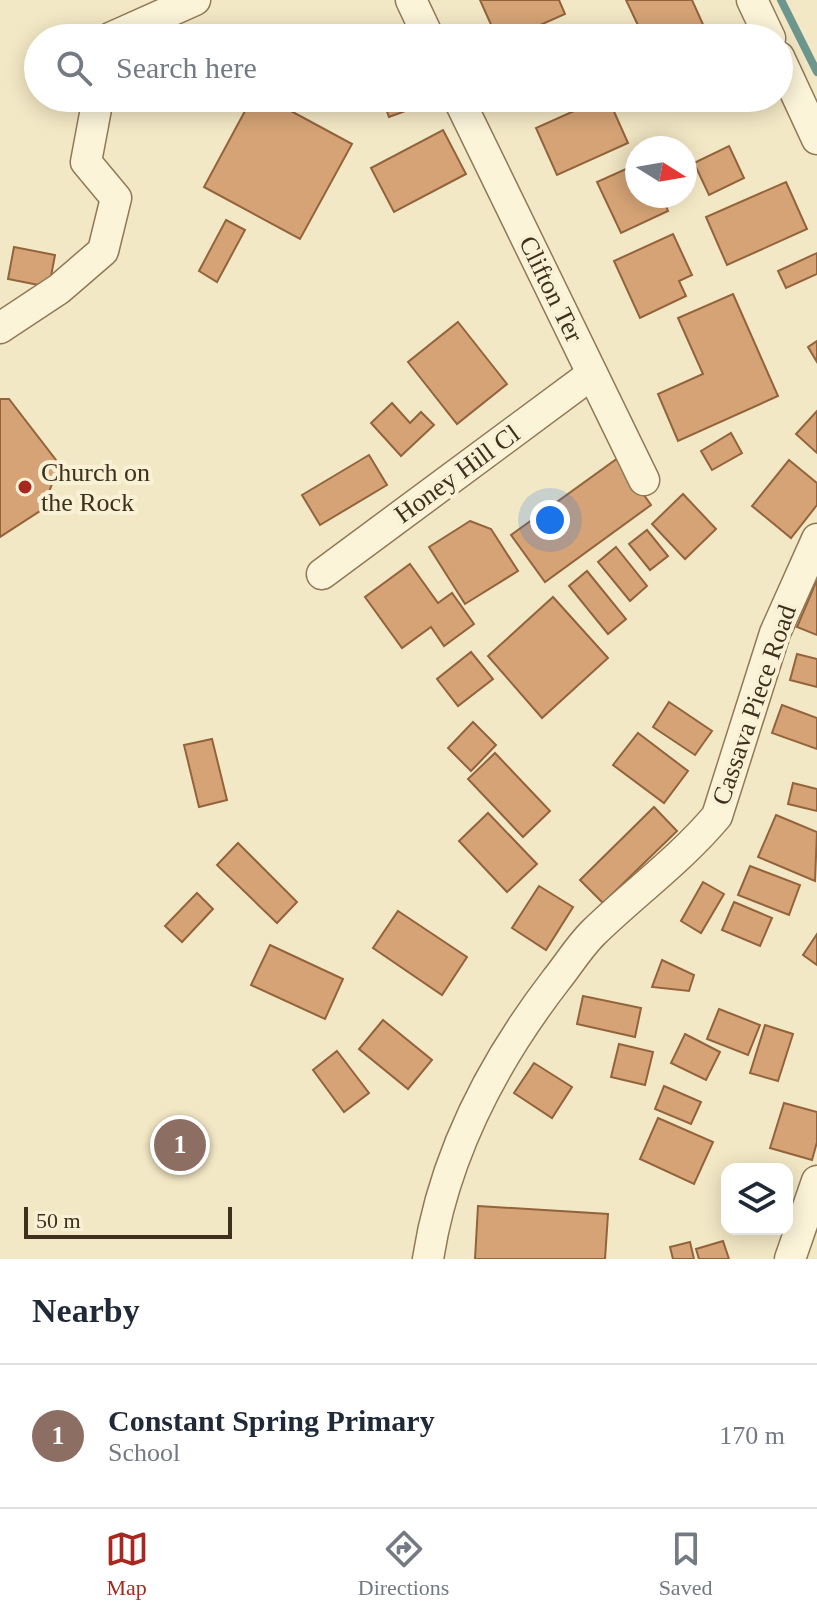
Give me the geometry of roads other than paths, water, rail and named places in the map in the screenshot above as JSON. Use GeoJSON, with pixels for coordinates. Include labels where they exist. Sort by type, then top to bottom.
{"type":"FeatureCollection","features":[{"type":"Feature","properties":{"kind":"street"},"geometry":{"type":"LineString","coordinates":[[141,24],[195,0]]}},
{"type":"Feature","properties":{"kind":"street"},"geometry":{"type":"LineString","coordinates":[[411,0],[422,24]]}},
{"type":"Feature","properties":{"kind":"street"},"geometry":{"type":"LineString","coordinates":[[752,0],[763,24]]}},
{"type":"Feature","properties":{"kind":"street"},"geometry":{"type":"LineString","coordinates":[[793,87],[817,139]]}},
{"type":"Feature","properties":{"kind":"street"},"geometry":{"type":"LineString","coordinates":[[0,328],[59,289],[103,251],[116,198],[86,162],[95,112]]}},
{"type":"Feature","properties":{"kind":"street","name":"Clifton Ter"},"geometry":{"type":"LineString","coordinates":[[465,112],[644,480]]}},
{"type":"Feature","properties":{"kind":"street","name":"Honey Hill Cl"},"geometry":{"type":"LineString","coordinates":[[322,574],[592,374]]}},
{"type":"Feature","properties":{"kind":"street","name":"Cassava Piece Road"},"geometry":{"type":"LineString","coordinates":[[428,1259],[435,1212],[472,1110],[528,1016],[591,935],[697,840],[717,816],[775,633],[817,539]]}},
{"type":"Feature","properties":{"kind":"street"},"geometry":{"type":"LineString","coordinates":[[790,1259],[817,1181]]}},
{"type":"Feature","properties":{"kind":"waterway"},"geometry":{"type":"LineString","coordinates":[[781,0],[817,72]]}},
{"type":"Feature","properties":{"kind":"place","name":"Church on the Rock"},"geometry":{"type":"Point","coordinates":[25,487]}},
{"type":"Feature","properties":{"kind":"place","name":"Constant Spring Primary"},"geometry":{"type":"Point","coordinates":[180,1145]}}]}
